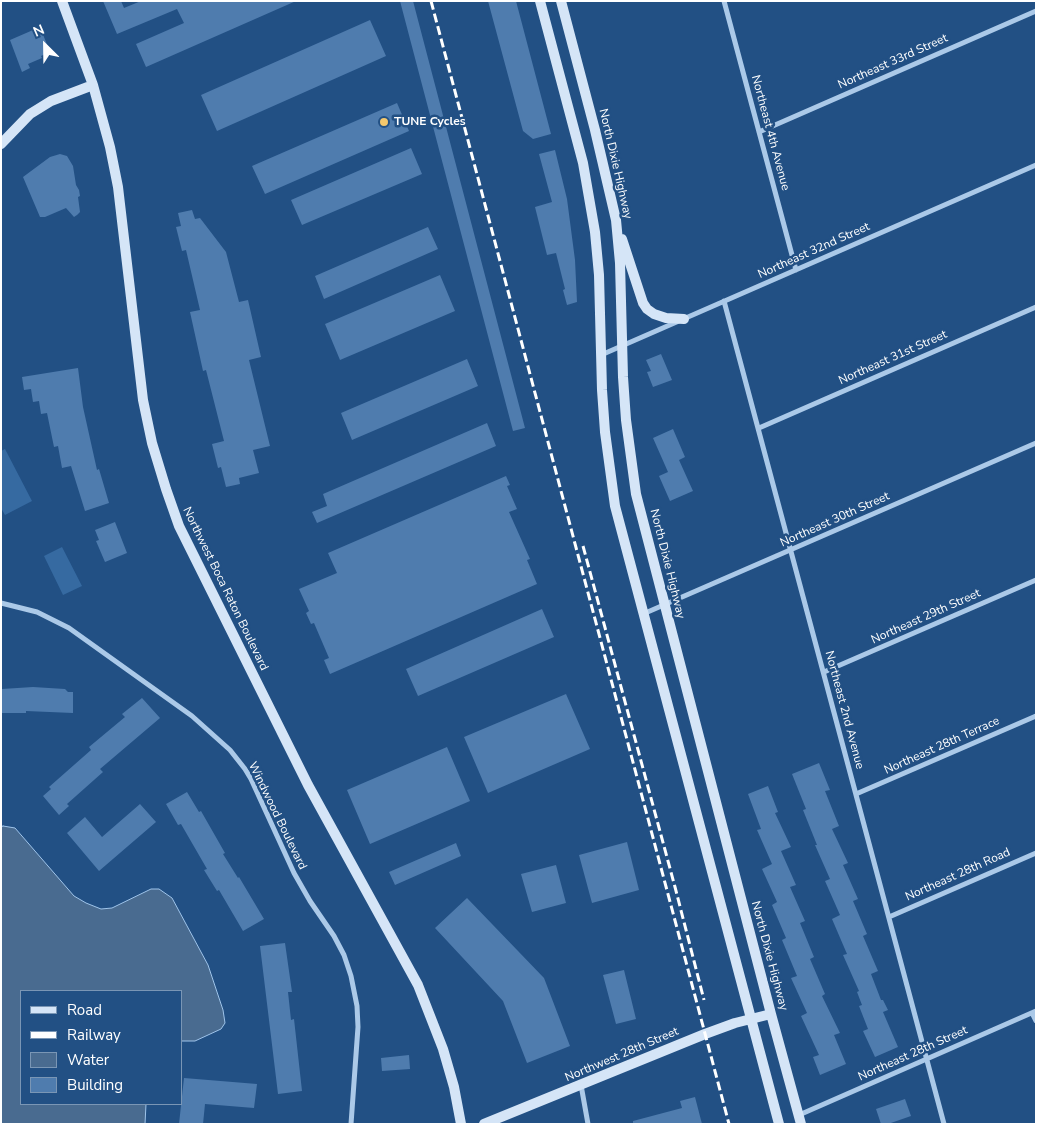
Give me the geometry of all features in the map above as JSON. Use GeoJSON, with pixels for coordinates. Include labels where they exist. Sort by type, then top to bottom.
{"type":"FeatureCollection","features":[{"type":"Feature","properties":{"kind":"main road","name":"Northwest Boca Raton Boulevard"},"geometry":{"type":"LineString","coordinates":[[62,1],[93,85],[110,147],[118,187],[143,400],[152,443],[179,526],[308,785],[418,985],[443,1049],[454,1087],[461,1124]]}},
{"type":"Feature","properties":{"kind":"main road"},"geometry":{"type":"LineString","coordinates":[[540,1],[583,163],[595,232],[599,275],[600,355],[605,432],[615,506],[779,1124]]}},
{"type":"Feature","properties":{"kind":"main road","name":"North Dixie Highway"},"geometry":{"type":"LineString","coordinates":[[561,1],[595,130],[616,220],[620,263],[621,346],[626,420],[636,494],[800,1119]]}},
{"type":"Feature","properties":{"kind":"main road"},"geometry":{"type":"LineString","coordinates":[[1,144],[30,114],[51,101],[93,85]]}},
{"type":"Feature","properties":{"kind":"main road"},"geometry":{"type":"LineString","coordinates":[[616,220],[643,303],[654,314],[666,318],[684,319]]}},
{"type":"Feature","properties":{"kind":"main road","name":"Northwest 28th Street"},"geometry":{"type":"LineString","coordinates":[[484,1124],[705,1034],[771,1014]]}},
{"type":"Feature","properties":{"kind":"street","name":"Northeast 4th Avenue"},"geometry":{"type":"LineString","coordinates":[[724,1],[796,270]]}},
{"type":"Feature","properties":{"kind":"street","name":"Northeast 33rd Street"},"geometry":{"type":"LineString","coordinates":[[759,132],[1036,11]]}},
{"type":"Feature","properties":{"kind":"street","name":"Northeast 32nd Street"},"geometry":{"type":"LineString","coordinates":[[600,355],[1036,165]]}},
{"type":"Feature","properties":{"kind":"street","name":"Northeast 2nd Avenue"},"geometry":{"type":"LineString","coordinates":[[724,301],[944,1124]]}},
{"type":"Feature","properties":{"kind":"street","name":"Northeast 31st Street"},"geometry":{"type":"LineString","coordinates":[[759,428],[1036,307]]}},
{"type":"Feature","properties":{"kind":"street","name":"Northeast 30th Street"},"geometry":{"type":"LineString","coordinates":[[643,614],[1036,443]]}},
{"type":"Feature","properties":{"kind":"street","name":"Northeast 29th Street"},"geometry":{"type":"LineString","coordinates":[[824,672],[1036,580]]}},
{"type":"Feature","properties":{"kind":"street","name":"Windwood Boulevard"},"geometry":{"type":"LineString","coordinates":[[1,603],[37,612],[69,628],[192,716],[225,746],[245,769],[294,873],[310,901],[334,936],[344,955],[351,976],[356,1000],[358,1026],[351,1124]]}},
{"type":"Feature","properties":{"kind":"street","name":"Northeast 28th Terrace"},"geometry":{"type":"LineString","coordinates":[[856,794],[1036,716]]}},
{"type":"Feature","properties":{"kind":"street","name":"Northeast 28th Road"},"geometry":{"type":"LineString","coordinates":[[889,917],[1036,852]]}},
{"type":"Feature","properties":{"kind":"street","name":"Northeast 28th Street"},"geometry":{"type":"LineString","coordinates":[[800,1119],[926,1059],[1034,1012]]}},
{"type":"Feature","properties":{"kind":"street"},"geometry":{"type":"LineString","coordinates":[[1034,1012],[1036,1021]]}},
{"type":"Feature","properties":{"kind":"street"},"geometry":{"type":"LineString","coordinates":[[581,1085],[588,1124]]}},
{"type":"Feature","properties":{"kind":"shaded area"},"geometry":{"type":"Polygon","coordinates":[[[5,449],[32,501],[5,515],[1,508],[1,451],[5,449]]]}},
{"type":"Feature","properties":{"kind":"shaded area"},"geometry":{"type":"Polygon","coordinates":[[[62,547],[82,586],[63,595],[44,556],[62,547]]]}},
{"type":"Feature","properties":{"kind":"water"},"geometry":{"type":"Polygon","coordinates":[[[1,827],[15,828],[74,896],[101,909],[112,908],[151,889],[159,889],[172,898],[208,965],[223,1010],[225,1023],[221,1029],[195,1041],[182,1041],[182,990],[20,990],[20,1105],[146,1105],[145,1124],[1,1124],[1,827]]]}},
{"type":"Feature","properties":{"kind":"building"},"geometry":{"type":"Polygon","coordinates":[[[103,1],[121,1],[124,8],[141,1],[296,1],[146,67],[136,44],[184,23],[177,9],[117,34],[103,1]]]}},
{"type":"Feature","properties":{"kind":"building"},"geometry":{"type":"Polygon","coordinates":[[[400,1],[413,1],[525,428],[513,431],[400,1]]]}},
{"type":"Feature","properties":{"kind":"building"},"geometry":{"type":"Polygon","coordinates":[[[488,1],[516,1],[551,134],[533,139],[523,131],[488,1]]]}},
{"type":"Feature","properties":{"kind":"building"},"geometry":{"type":"Polygon","coordinates":[[[370,20],[386,56],[217,131],[201,95],[370,20]]]}},
{"type":"Feature","properties":{"kind":"building"},"geometry":{"type":"Polygon","coordinates":[[[40,27],[50,52],[28,64],[30,68],[22,72],[10,40],[40,27]]]}},
{"type":"Feature","properties":{"kind":"building"},"geometry":{"type":"Polygon","coordinates":[[[397,103],[409,131],[265,194],[252,166],[397,103]]]}},
{"type":"Feature","properties":{"kind":"building"},"geometry":{"type":"Polygon","coordinates":[[[411,148],[422,174],[302,225],[291,200],[411,148]]]}},
{"type":"Feature","properties":{"kind":"building"},"geometry":{"type":"Polygon","coordinates":[[[555,150],[567,199],[575,260],[577,302],[567,305],[556,253],[547,255],[535,207],[552,202],[539,154],[555,150]]]}},
{"type":"Feature","properties":{"kind":"building"},"geometry":{"type":"Polygon","coordinates":[[[60,154],[67,156],[73,166],[80,196],[78,197],[80,212],[74,217],[66,208],[45,217],[40,217],[23,177],[50,157],[60,154]]]}},
{"type":"Feature","properties":{"kind":"building"},"geometry":{"type":"Polygon","coordinates":[[[192,210],[195,219],[200,218],[226,252],[239,302],[248,300],[261,357],[249,360],[270,446],[253,450],[259,473],[239,478],[240,484],[226,487],[221,467],[218,468],[212,444],[224,441],[206,370],[203,371],[190,312],[200,310],[186,250],[182,251],[176,227],[181,226],[178,213],[192,210]]]}},
{"type":"Feature","properties":{"kind":"building"},"geometry":{"type":"Polygon","coordinates":[[[428,227],[438,249],[324,299],[315,276],[428,227]]]}},
{"type":"Feature","properties":{"kind":"building"},"geometry":{"type":"Polygon","coordinates":[[[440,275],[455,311],[340,360],[325,324],[440,275]]]}},
{"type":"Feature","properties":{"kind":"building"},"geometry":{"type":"Polygon","coordinates":[[[661,354],[672,380],[653,387],[647,372],[651,371],[646,360],[661,354]]]}},
{"type":"Feature","properties":{"kind":"building"},"geometry":{"type":"Polygon","coordinates":[[[467,359],[478,386],[352,440],[341,413],[467,359]]]}},
{"type":"Feature","properties":{"kind":"building"},"geometry":{"type":"Polygon","coordinates":[[[78,368],[83,407],[97,470],[99,469],[109,503],[85,511],[71,466],[62,468],[58,446],[54,447],[47,413],[41,414],[39,401],[33,402],[31,389],[24,390],[22,377],[78,368]]]}},
{"type":"Feature","properties":{"kind":"building"},"geometry":{"type":"Polygon","coordinates":[[[487,423],[496,446],[317,523],[312,512],[327,506],[323,494],[487,423]]]}},
{"type":"Feature","properties":{"kind":"building"},"geometry":{"type":"Polygon","coordinates":[[[673,429],[685,457],[679,460],[693,491],[670,501],[659,476],[668,472],[653,438],[673,429]]]}},
{"type":"Feature","properties":{"kind":"building"},"geometry":{"type":"Polygon","coordinates":[[[506,476],[510,485],[507,486],[517,509],[509,512],[530,559],[527,560],[537,584],[330,674],[324,660],[329,658],[314,623],[311,624],[306,613],[309,611],[299,589],[337,573],[328,553],[506,476]]]}},
{"type":"Feature","properties":{"kind":"building"},"geometry":{"type":"Polygon","coordinates":[[[115,522],[127,553],[105,562],[96,541],[99,540],[95,530],[115,522]]]}},
{"type":"Feature","properties":{"kind":"building"},"geometry":{"type":"Polygon","coordinates":[[[542,609],[554,637],[418,696],[406,669],[542,609]]]}},
{"type":"Feature","properties":{"kind":"building"},"geometry":{"type":"Polygon","coordinates":[[[33,687],[65,689],[68,692],[73,692],[73,713],[26,711],[26,713],[1,713],[2,689],[33,687]]]}},
{"type":"Feature","properties":{"kind":"building"},"geometry":{"type":"Polygon","coordinates":[[[566,694],[590,749],[488,793],[464,737],[566,694]]]}},
{"type":"Feature","properties":{"kind":"building"},"geometry":{"type":"Polygon","coordinates":[[[142,698],[160,718],[100,769],[103,772],[67,804],[69,806],[59,815],[43,796],[51,789],[49,787],[91,750],[89,747],[125,717],[122,714],[142,698]]]}},
{"type":"Feature","properties":{"kind":"building"},"geometry":{"type":"Polygon","coordinates":[[[447,747],[470,801],[370,844],[347,790],[447,747]]]}},
{"type":"Feature","properties":{"kind":"building"},"geometry":{"type":"Polygon","coordinates":[[[819,763],[830,790],[825,791],[839,826],[832,829],[848,863],[843,865],[858,899],[853,901],[867,934],[863,936],[878,971],[871,974],[881,1000],[883,1000],[888,1010],[883,1012],[898,1047],[875,1057],[863,1031],[868,1029],[859,1006],[862,1005],[857,992],[859,991],[843,955],[847,954],[832,919],[840,915],[825,881],[830,879],[815,845],[817,845],[803,810],[806,809],[792,774],[819,763]]]}},
{"type":"Feature","properties":{"kind":"building"},"geometry":{"type":"Polygon","coordinates":[[[768,786],[778,812],[775,813],[791,847],[781,851],[796,885],[790,887],[805,921],[800,923],[814,957],[810,959],[825,994],[822,996],[840,1033],[834,1035],[846,1064],[820,1075],[813,1057],[819,1055],[801,1016],[807,1013],[791,978],[797,976],[782,940],[786,938],[772,905],[777,902],[762,869],[772,864],[757,830],[761,829],[748,794],[768,786]]]}},
{"type":"Feature","properties":{"kind":"building"},"geometry":{"type":"Polygon","coordinates":[[[187,792],[199,812],[201,811],[225,853],[223,854],[264,919],[243,931],[219,890],[217,891],[204,870],[207,869],[181,824],[178,825],[166,804],[187,792]]]}},
{"type":"Feature","properties":{"kind":"building"},"geometry":{"type":"Polygon","coordinates":[[[140,804],[156,822],[99,871],[67,833],[85,817],[102,837],[140,804]]]}},
{"type":"Feature","properties":{"kind":"building"},"geometry":{"type":"Polygon","coordinates":[[[627,842],[639,890],[592,903],[579,855],[627,842]]]}},
{"type":"Feature","properties":{"kind":"building"},"geometry":{"type":"Polygon","coordinates":[[[456,843],[461,856],[395,885],[389,872],[456,843]]]}},
{"type":"Feature","properties":{"kind":"building"},"geometry":{"type":"Polygon","coordinates":[[[556,865],[566,903],[532,912],[521,874],[556,865]]]}},
{"type":"Feature","properties":{"kind":"building"},"geometry":{"type":"Polygon","coordinates":[[[467,898],[544,978],[570,1046],[527,1063],[503,1001],[435,928],[467,898]]]}},
{"type":"Feature","properties":{"kind":"building"},"geometry":{"type":"Polygon","coordinates":[[[285,943],[292,992],[288,992],[291,1020],[294,1019],[302,1091],[278,1094],[260,946],[285,943]]]}},
{"type":"Feature","properties":{"kind":"building"},"geometry":{"type":"Polygon","coordinates":[[[624,970],[636,1019],[616,1024],[603,975],[624,970]]]}},
{"type":"Feature","properties":{"kind":"building"},"geometry":{"type":"Polygon","coordinates":[[[409,1055],[410,1069],[382,1071],[381,1058],[409,1055]]]}},
{"type":"Feature","properties":{"kind":"building"},"geometry":{"type":"Polygon","coordinates":[[[184,1078],[257,1084],[254,1108],[205,1104],[203,1124],[179,1124],[184,1078]]]}},
{"type":"Feature","properties":{"kind":"building"},"geometry":{"type":"Polygon","coordinates":[[[695,1097],[702,1124],[633,1124],[633,1121],[682,1108],[680,1101],[695,1097]]]}},
{"type":"Feature","properties":{"kind":"building"},"geometry":{"type":"Polygon","coordinates":[[[905,1099],[911,1116],[888,1124],[881,1124],[876,1109],[905,1099]]]}},
{"type":"Feature","properties":{"kind":"railway"},"geometry":{"type":"LineString","coordinates":[[431,1],[729,1124]]}},
{"type":"Feature","properties":{"kind":"railway"},"geometry":{"type":"LineString","coordinates":[[583,546],[704,1000]]}},
{"type":"Feature","properties":{"kind":"place","name":"TUNE Cycles"},"geometry":{"type":"Point","coordinates":[384,122]}}]}
